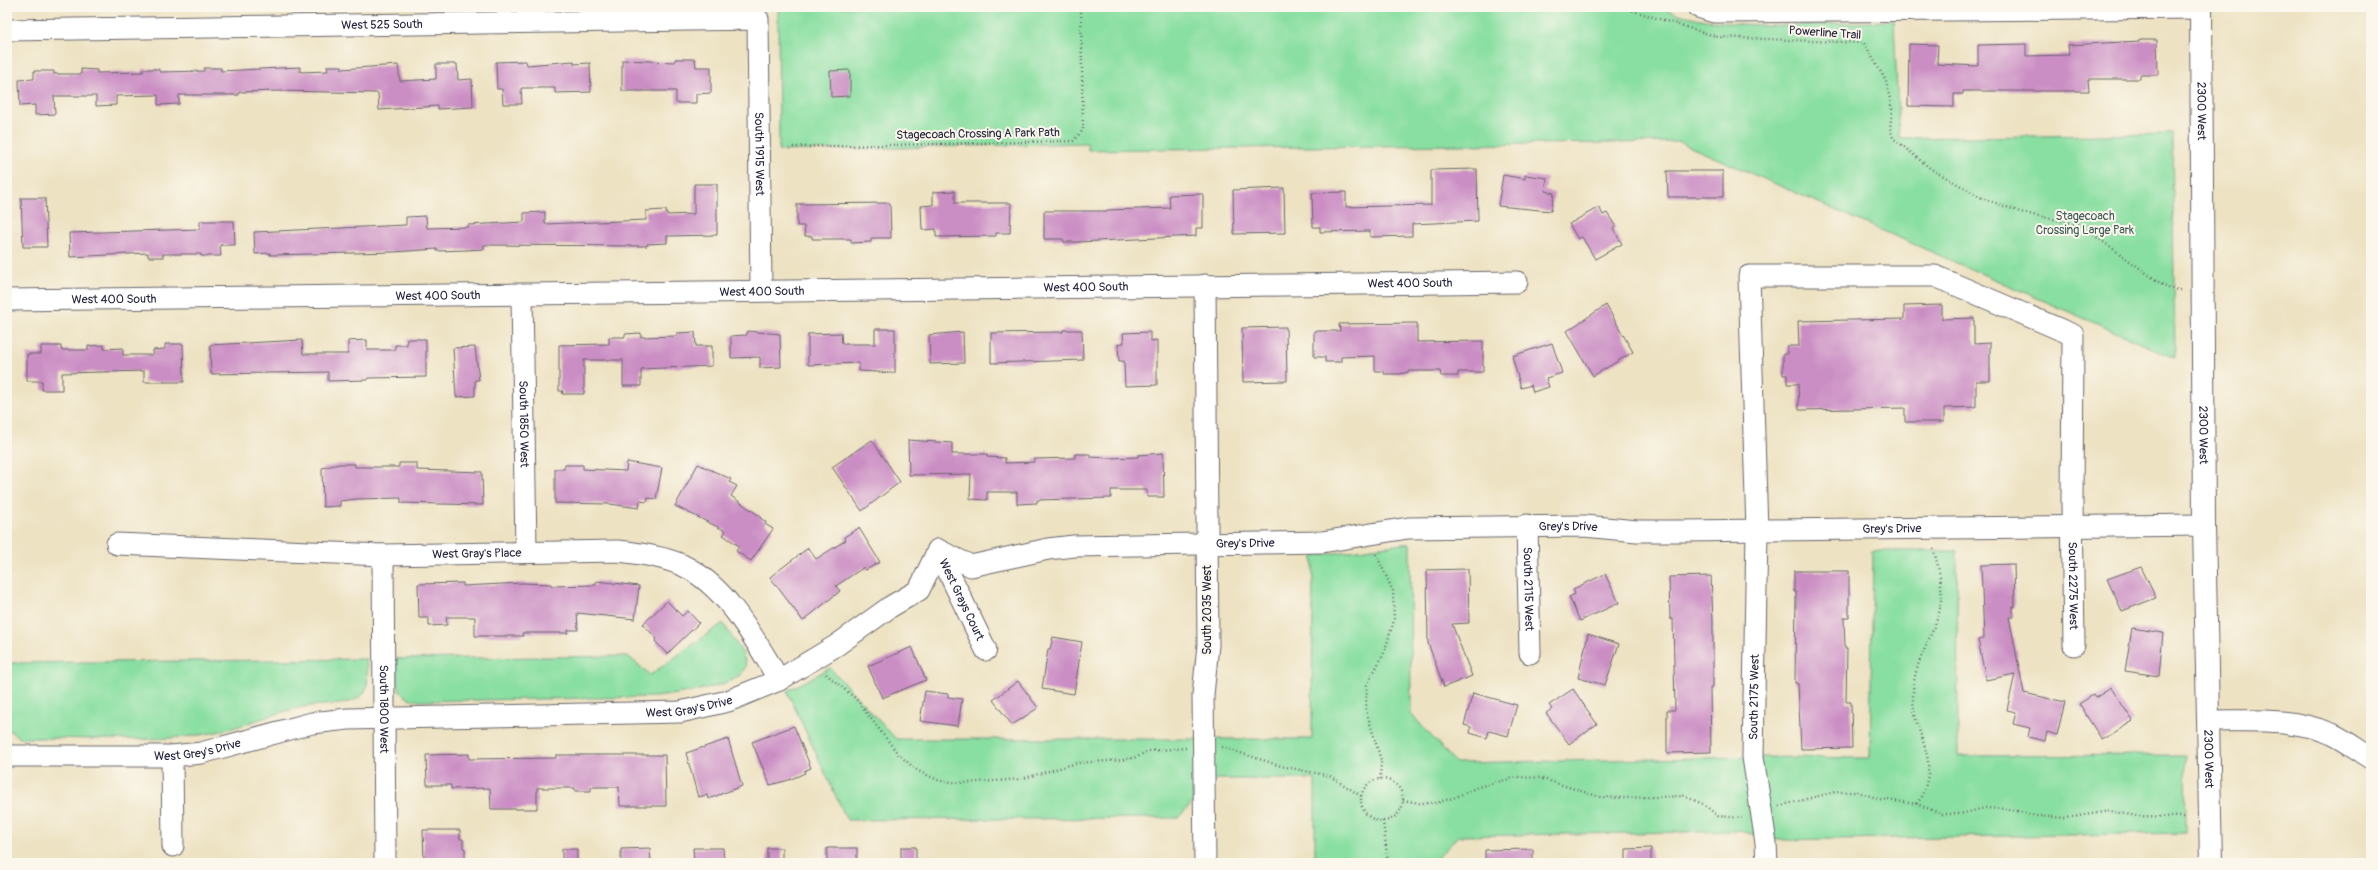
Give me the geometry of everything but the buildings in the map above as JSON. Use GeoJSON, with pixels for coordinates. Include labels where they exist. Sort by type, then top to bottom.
{"type":"FeatureCollection","features":[{"type":"Feature","properties":{"kind":"main road","name":"2300 West"},"geometry":{"type":"LineString","coordinates":[[2201,7],[2204,525],[2211,863]]}},
{"type":"Feature","properties":{"kind":"street"},"geometry":{"type":"LineString","coordinates":[[1698,7],[1714,12],[1857,9],[2201,7]]}},
{"type":"Feature","properties":{"kind":"street","name":"West 525 South"},"geometry":{"type":"LineString","coordinates":[[7,30],[758,19]]}},
{"type":"Feature","properties":{"kind":"street","name":"South 1915 West"},"geometry":{"type":"LineString","coordinates":[[758,19],[761,290]]}},
{"type":"Feature","properties":{"kind":"street","name":"South 2275 West"},"geometry":{"type":"LineString","coordinates":[[1757,530],[1749,276],[1935,276],[2073,335],[2072,526],[2074,646]]}},
{"type":"Feature","properties":{"kind":"street","name":"West 400 South"},"geometry":{"type":"LineString","coordinates":[[7,300],[522,296],[761,290],[1517,282]]}},
{"type":"Feature","properties":{"kind":"street","name":"South 2035 West"},"geometry":{"type":"LineString","coordinates":[[1205,285],[1208,645],[1203,702],[1205,863]]}},
{"type":"Feature","properties":{"kind":"street","name":"South 1850 West"},"geometry":{"type":"LineString","coordinates":[[522,296],[526,552]]}},
{"type":"Feature","properties":{"kind":"street","name":"Grey's Drive"},"geometry":{"type":"LineString","coordinates":[[938,550],[971,566],[1041,550],[1074,546],[1322,542],[1408,528],[1527,525],[1584,526],[1637,531],[2204,525]]}},
{"type":"Feature","properties":{"kind":"street","name":"South 2115 West"},"geometry":{"type":"LineString","coordinates":[[1527,525],[1530,653]]}},
{"type":"Feature","properties":{"kind":"street","name":"South 2175 West"},"geometry":{"type":"LineString","coordinates":[[1757,530],[1753,756],[1766,843],[1767,863]]}},
{"type":"Feature","properties":{"kind":"street","name":"West Gray's Place"},"geometry":{"type":"LineString","coordinates":[[116,544],[383,555],[617,550],[652,555],[683,566],[706,581],[726,600],[754,639],[779,680]]}},
{"type":"Feature","properties":{"kind":"street","name":"West Grays Court"},"geometry":{"type":"LineString","coordinates":[[938,550],[986,650]]}},
{"type":"Feature","properties":{"kind":"street","name":"West Gray's Drive"},"geometry":{"type":"LineString","coordinates":[[385,718],[680,712],[728,701],[779,680],[919,590],[938,550]]}},
{"type":"Feature","properties":{"kind":"street","name":"South 1800 West"},"geometry":{"type":"LineString","coordinates":[[383,555],[385,863]]}},
{"type":"Feature","properties":{"kind":"street","name":"West Grey's Drive"},"geometry":{"type":"LineString","coordinates":[[7,756],[172,756],[201,753],[312,723],[348,719],[385,718]]}},
{"type":"Feature","properties":{"kind":"street"},"geometry":{"type":"LineString","coordinates":[[2208,721],[2264,720],[2300,724],[2333,734],[2371,758]]}},
{"type":"Feature","properties":{"kind":"street"},"geometry":{"type":"LineString","coordinates":[[172,756],[173,846]]}},
{"type":"Feature","properties":{"kind":"path","name":"Stagecoach Crossing A Park Path"},"geometry":{"type":"LineString","coordinates":[[792,147],[1073,141],[1083,130],[1081,7]]}},
{"type":"Feature","properties":{"kind":"path","name":"Powerline Trail"},"geometry":{"type":"LineString","coordinates":[[1621,7],[1718,37],[1864,43],[1886,81],[1892,109],[1890,128],[1893,138],[1931,169],[1982,198],[2020,212],[2080,225],[2167,288],[2181,290]]}},
{"type":"Feature","properties":{"kind":"path"},"geometry":{"type":"LineString","coordinates":[[1917,804],[1927,780],[1929,761],[1914,713],[1913,683],[1919,660],[1936,624],[1942,596],[1941,575],[1932,546]]}},
{"type":"Feature","properties":{"kind":"path"},"geometry":{"type":"LineString","coordinates":[[1376,554],[1393,591],[1394,620],[1384,653],[1367,685],[1366,710],[1381,760],[1380,779]]}},
{"type":"Feature","properties":{"kind":"path"},"geometry":{"type":"LineString","coordinates":[[822,672],[855,698],[899,755],[918,771],[940,781],[965,783],[1021,779],[1077,763],[1122,760],[1137,757],[1148,751],[1165,748],[1186,748]]}},
{"type":"Feature","properties":{"kind":"path"},"geometry":{"type":"LineString","coordinates":[[1216,747],[1222,747],[1281,766],[1330,776],[1361,796]]}},
{"type":"Feature","properties":{"kind":"path"},"geometry":{"type":"LineString","coordinates":[[1403,800],[1419,804],[1436,803],[1456,797],[1478,786],[1517,777],[1540,778],[1600,797],[1624,798],[1684,796],[1704,804],[1718,816],[1736,819],[1745,817]]}},
{"type":"Feature","properties":{"kind":"path"},"geometry":{"type":"LineString","coordinates":[[1380,779],[1386,780],[1398,786],[1403,800],[1398,813],[1393,818],[1383,821],[1373,819],[1367,815],[1363,809],[1361,796],[1368,785],[1380,779]]}},
{"type":"Feature","properties":{"kind":"path"},"geometry":{"type":"LineString","coordinates":[[1773,808],[1835,792],[1858,792],[1880,799],[1917,804],[1942,814],[1960,814],[1985,808],[2008,809],[2036,816],[2066,818],[2110,811],[2137,816],[2186,817]]}},
{"type":"Feature","properties":{"kind":"path"},"geometry":{"type":"LineString","coordinates":[[1383,821],[1388,863]]}},
{"type":"Feature","properties":{"kind":"green space","name":"Stagecoach Crossing Large Park"},"geometry":{"type":"Polygon","coordinates":[[[778,7],[1659,7],[1686,16],[1744,24],[1805,25],[1894,21],[1899,138],[2172,134],[2175,358],[1679,142],[1088,150],[1087,143],[779,151],[778,7]]]}},
{"type":"Feature","properties":{"kind":"green space"},"geometry":{"type":"Polygon","coordinates":[[[1410,543],[1411,714],[1456,763],[1753,757],[1870,758],[1873,551],[1957,551],[1958,756],[2185,755],[2186,833],[1778,840],[1739,831],[1458,836],[1433,863],[1315,863],[1315,779],[1216,779],[1178,818],[847,820],[787,691],[830,668],[896,739],[1312,739],[1313,556],[1410,543]]]}},
{"type":"Feature","properties":{"kind":"green space"},"geometry":{"type":"Polygon","coordinates":[[[723,623],[743,654],[746,666],[740,675],[723,684],[687,692],[656,697],[419,701],[405,696],[398,686],[396,659],[628,656],[650,675],[723,623]]]}},
{"type":"Feature","properties":{"kind":"green space"},"geometry":{"type":"Polygon","coordinates":[[[366,659],[368,678],[367,687],[363,694],[358,698],[344,703],[311,706],[279,713],[218,732],[186,737],[143,739],[20,738],[7,729],[7,663],[366,659]]]}}]}
